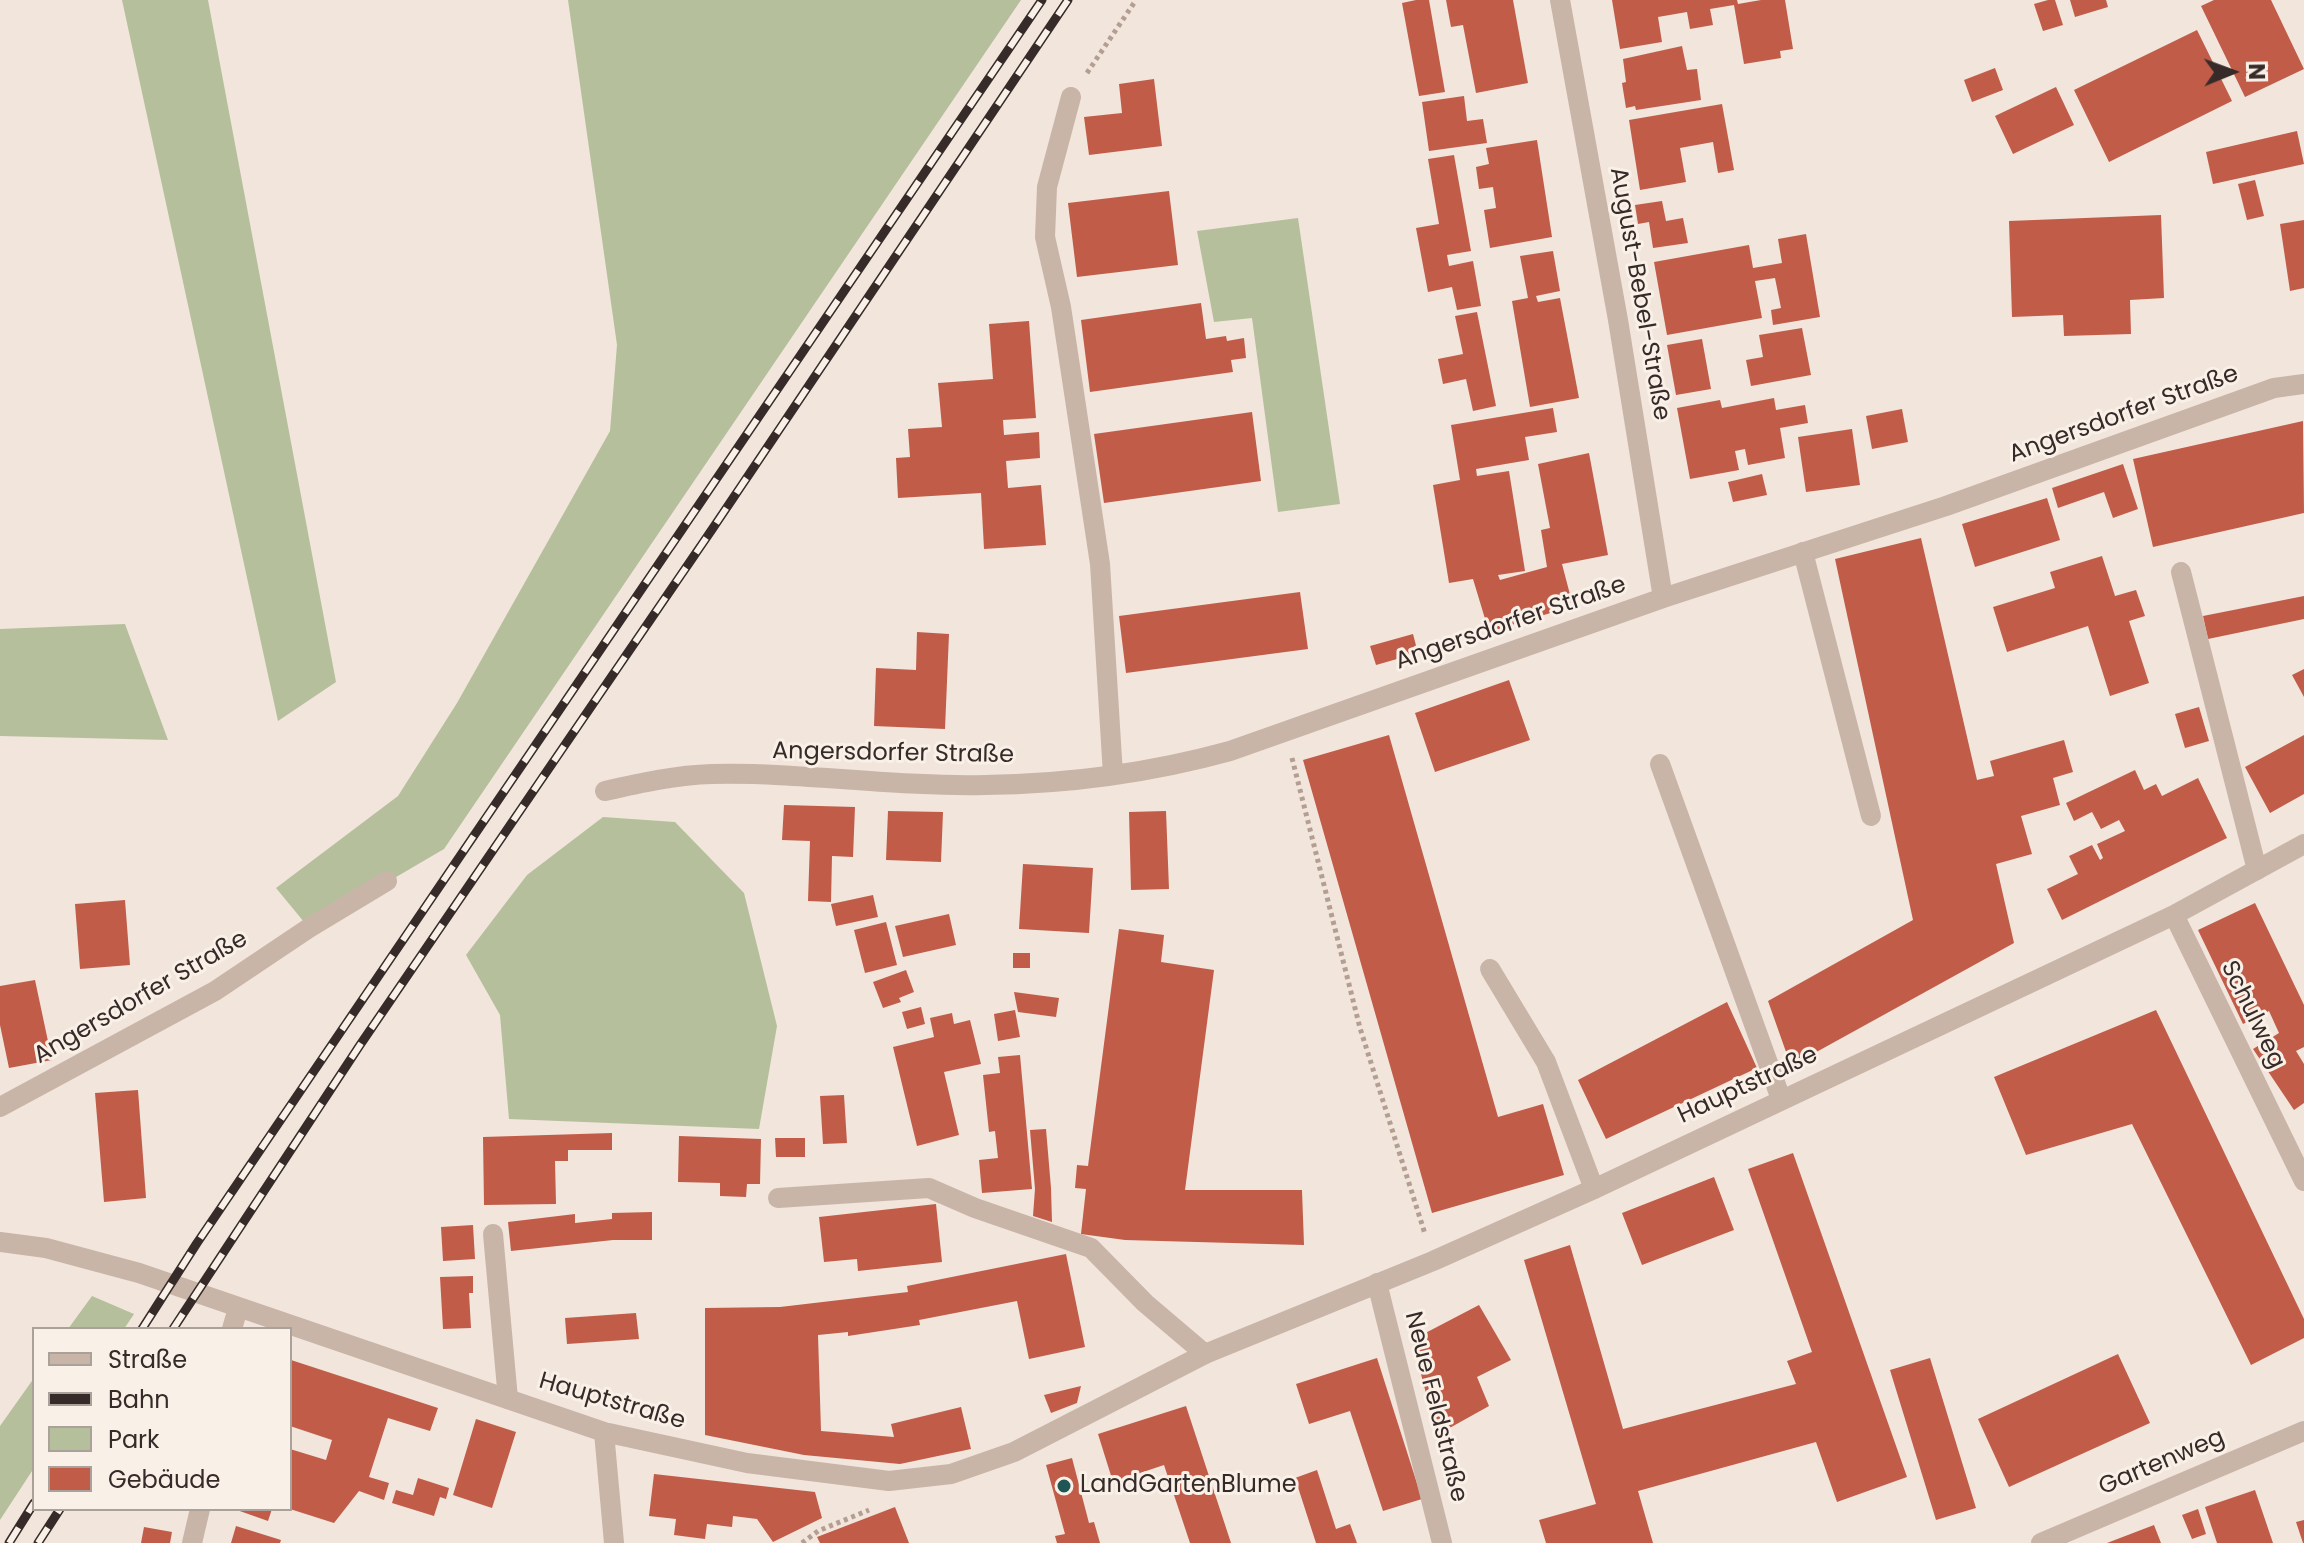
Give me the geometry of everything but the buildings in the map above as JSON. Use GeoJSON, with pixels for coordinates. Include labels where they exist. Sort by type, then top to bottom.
{"type":"FeatureCollection","features":[{"type":"Feature","properties":{"kind":"street","name":"August-Bebel-Straße"},"geometry":{"type":"LineString","coordinates":[[1560,0],[1618,320],[1663,598]]}},
{"type":"Feature","properties":{"kind":"street"},"geometry":{"type":"LineString","coordinates":[[1071,97],[1047,187],[1045,237],[1061,307],[1100,564],[1113,775]]}},
{"type":"Feature","properties":{"kind":"street","name":"Angersdorfer Straße"},"geometry":{"type":"LineString","coordinates":[[605,791],[654,780],[712,774],[984,785],[1084,779],[1178,765],[1230,751],[1663,598],[1946,506],[2274,388],[2304,384]]}},
{"type":"Feature","properties":{"kind":"street"},"geometry":{"type":"LineString","coordinates":[[1803,552],[1871,816]]}},
{"type":"Feature","properties":{"kind":"street"},"geometry":{"type":"LineString","coordinates":[[2181,572],[2257,870]]}},
{"type":"Feature","properties":{"kind":"street"},"geometry":{"type":"LineString","coordinates":[[1660,764],[1781,1099]]}},
{"type":"Feature","properties":{"kind":"street","name":"Hauptstraße"},"geometry":{"type":"LineString","coordinates":[[0,1242],[46,1248],[139,1273],[604,1432],[747,1463],[889,1481],[951,1474],[1014,1452],[1205,1354],[1433,1261],[1594,1189],[2174,915],[2304,844]]}},
{"type":"Feature","properties":{"kind":"street","name":"Angersdorfer Straße"},"geometry":{"type":"LineString","coordinates":[[0,1107],[215,991],[309,928],[387,881]]}},
{"type":"Feature","properties":{"kind":"street","name":"Schulweg"},"geometry":{"type":"LineString","coordinates":[[2174,915],[2304,1181]]}},
{"type":"Feature","properties":{"kind":"street"},"geometry":{"type":"LineString","coordinates":[[1490,969],[1546,1062],[1594,1189]]}},
{"type":"Feature","properties":{"kind":"street"},"geometry":{"type":"LineString","coordinates":[[778,1198],[929,1188],[975,1208],[1091,1248],[1145,1303],[1205,1354]]}},
{"type":"Feature","properties":{"kind":"street"},"geometry":{"type":"LineString","coordinates":[[493,1234],[508,1399]]}},
{"type":"Feature","properties":{"kind":"street","name":"Neue Feldstraße"},"geometry":{"type":"LineString","coordinates":[[1377,1283],[1442,1543]]}},
{"type":"Feature","properties":{"kind":"street"},"geometry":{"type":"LineString","coordinates":[[233,1327],[238,1308]]}},
{"type":"Feature","properties":{"kind":"street","name":"Gartenweg"},"geometry":{"type":"LineString","coordinates":[[2041,1543],[2304,1431]]}},
{"type":"Feature","properties":{"kind":"street"},"geometry":{"type":"LineString","coordinates":[[604,1432],[614,1543]]}},
{"type":"Feature","properties":{"kind":"street"},"geometry":{"type":"LineString","coordinates":[[192,1543],[200,1511]]}},
{"type":"Feature","properties":{"kind":"path"},"geometry":{"type":"LineString","coordinates":[[1071,97],[1136,0]]}},
{"type":"Feature","properties":{"kind":"path"},"geometry":{"type":"LineString","coordinates":[[1284,731],[1360,1028],[1433,1261]]}},
{"type":"Feature","properties":{"kind":"path"},"geometry":{"type":"LineString","coordinates":[[802,1543],[818,1531],[876,1507]]}},
{"type":"Feature","properties":{"kind":"green space"},"geometry":{"type":"Polygon","coordinates":[[[122,0],[208,0],[336,682],[278,721],[122,0]]]}},
{"type":"Feature","properties":{"kind":"green space"},"geometry":{"type":"Polygon","coordinates":[[[568,0],[1021,0],[444,849],[309,928],[276,888],[398,796],[457,703],[610,431],[617,345],[568,0]]]}},
{"type":"Feature","properties":{"kind":"green space"},"geometry":{"type":"Polygon","coordinates":[[[1298,218],[1340,504],[1278,512],[1252,318],[1214,322],[1197,231],[1298,218]]]}},
{"type":"Feature","properties":{"kind":"green space"},"geometry":{"type":"Polygon","coordinates":[[[125,624],[168,740],[0,736],[0,629],[125,624]]]}},
{"type":"Feature","properties":{"kind":"green space"},"geometry":{"type":"Polygon","coordinates":[[[603,817],[675,822],[744,893],[777,1026],[759,1129],[509,1119],[500,1015],[466,955],[527,875],[603,817]]]}},
{"type":"Feature","properties":{"kind":"green space"},"geometry":{"type":"Polygon","coordinates":[[[92,1296],[134,1314],[125,1327],[69,1327],[92,1296]]]}},
{"type":"Feature","properties":{"kind":"green space"},"geometry":{"type":"Polygon","coordinates":[[[32,1381],[32,1471],[0,1520],[0,1426],[32,1381]]]}},
{"type":"Feature","properties":{"kind":"railway"},"geometry":{"type":"LineString","coordinates":[[143,1327],[197,1243],[1042,0]]}},
{"type":"Feature","properties":{"kind":"railway"},"geometry":{"type":"LineString","coordinates":[[174,1327],[360,1045],[1068,0]]}},
{"type":"Feature","properties":{"kind":"railway"},"geometry":{"type":"LineString","coordinates":[[9,1543],[32,1506]]}},
{"type":"Feature","properties":{"kind":"railway"},"geometry":{"type":"LineString","coordinates":[[38,1543],[59,1511]]}},
{"type":"Feature","properties":{"kind":"place","name":"LandGartenBlume"},"geometry":{"type":"Point","coordinates":[1064,1486]}}]}
